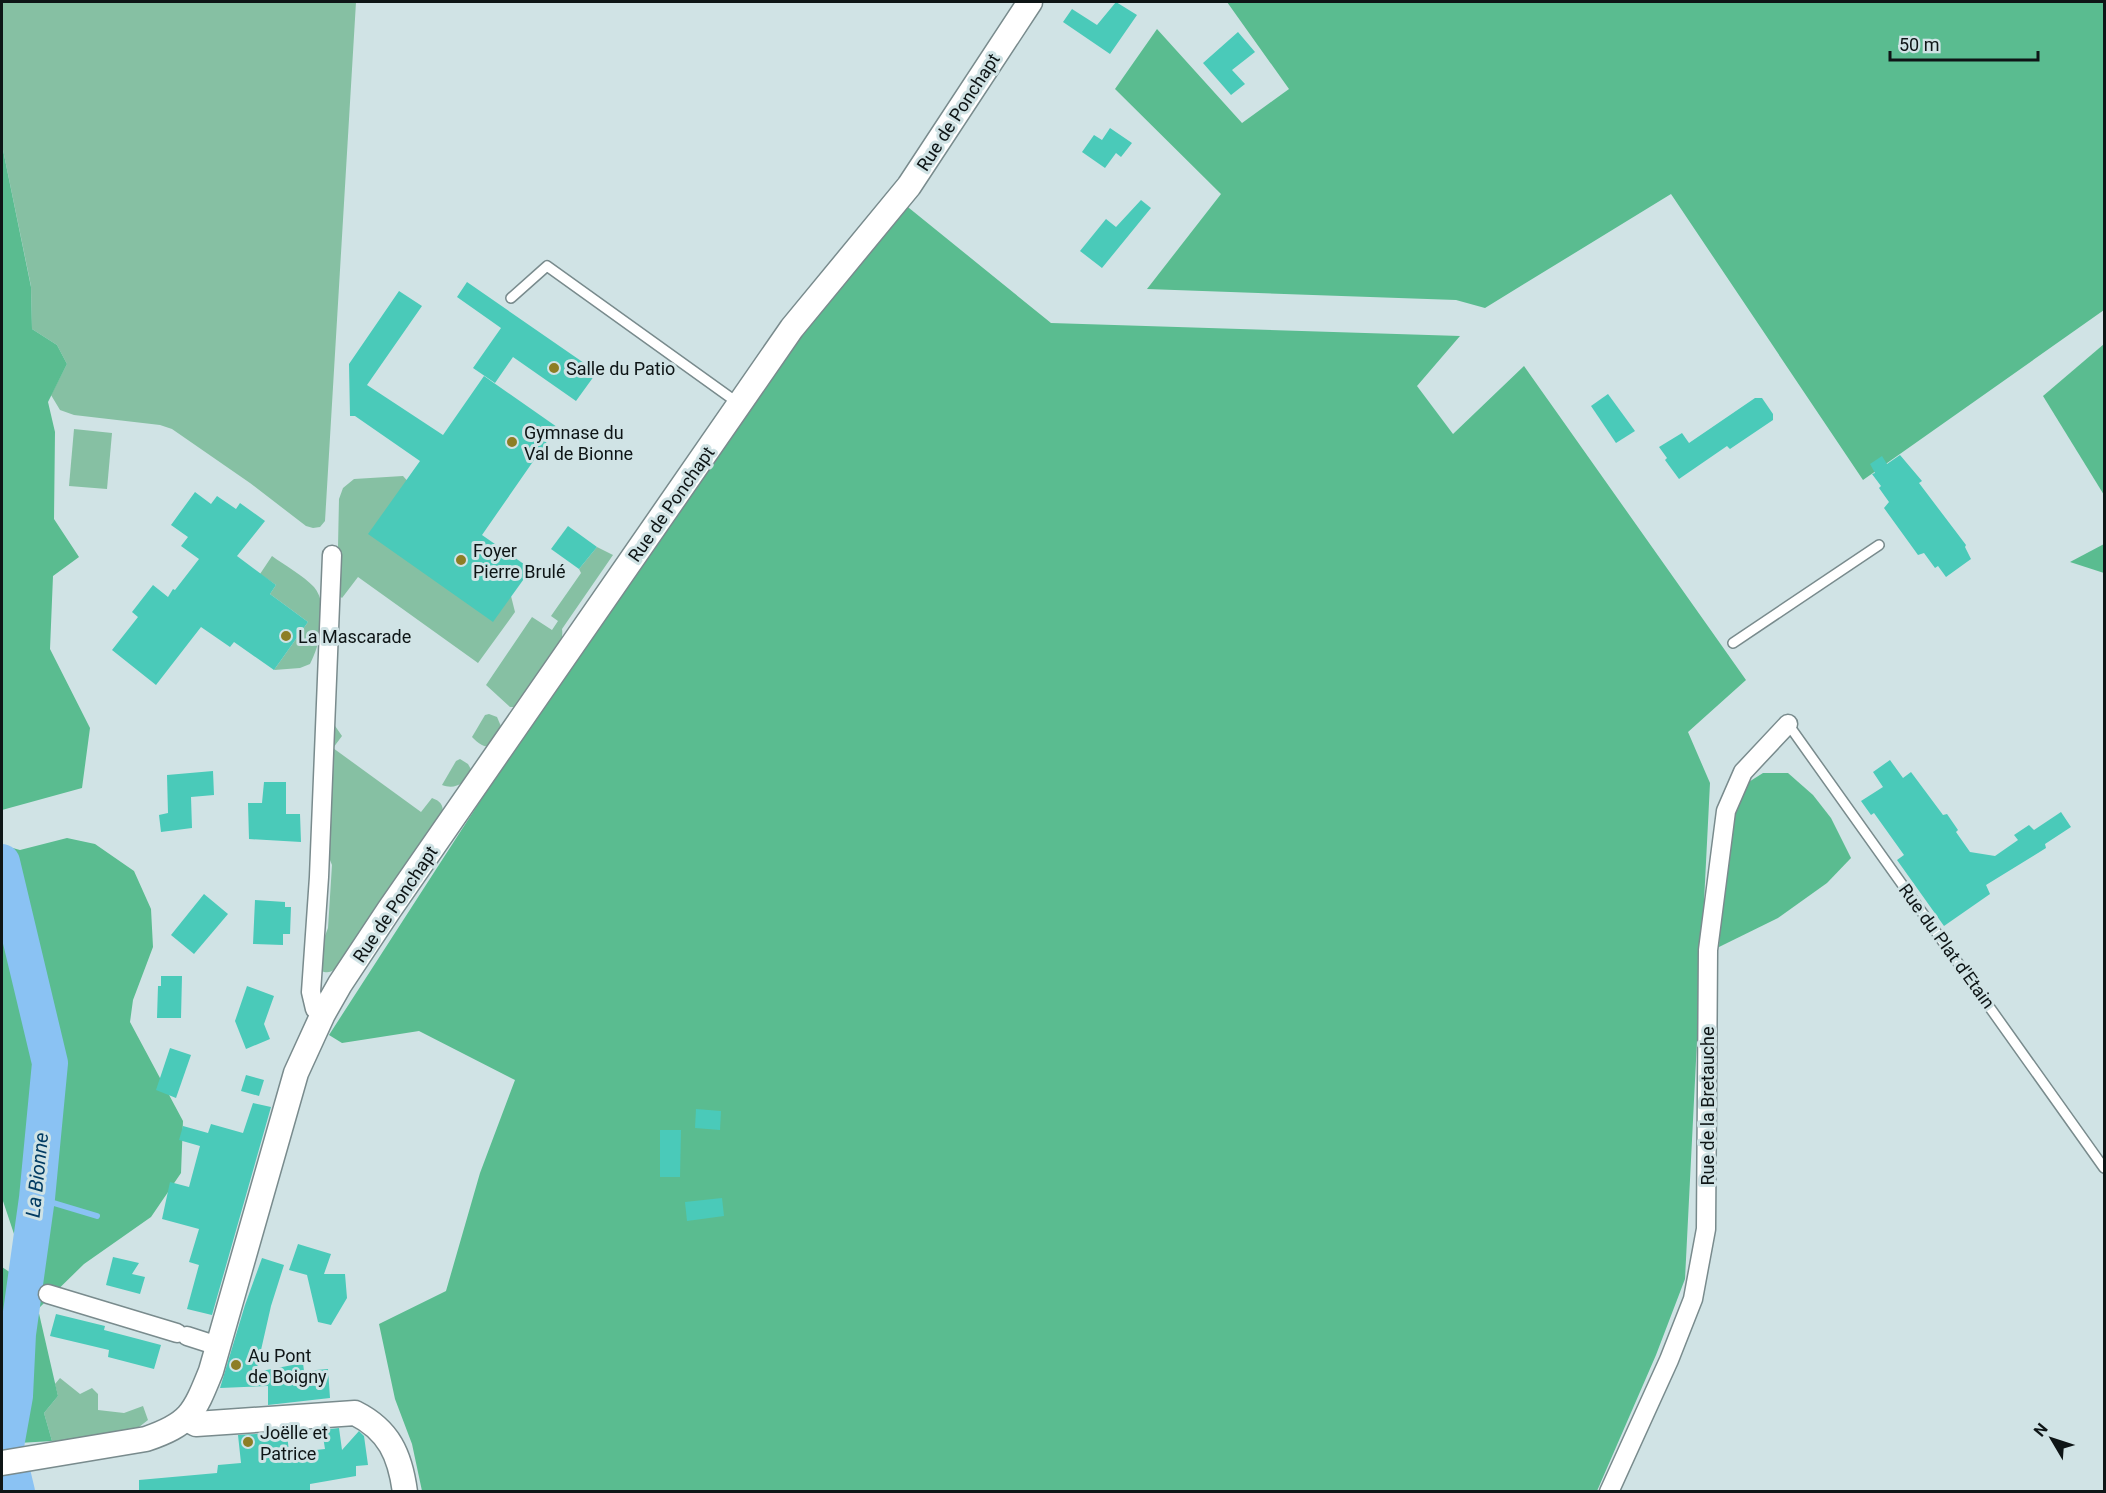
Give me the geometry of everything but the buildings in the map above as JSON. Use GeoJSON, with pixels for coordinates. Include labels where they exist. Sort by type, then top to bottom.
{"type":"FeatureCollection","features":[{"type":"Feature","properties":{"kind":"street","name":"Rue de Ponchapt"},"geometry":{"type":"LineString","coordinates":[[187,1419],[211,1371],[296,1073],[322,1014],[389,910],[792,328],[829,286],[909,186],[1030,2]]}},
{"type":"Feature","properties":{"kind":"street"},"geometry":{"type":"LineString","coordinates":[[322,1014],[315,1009],[311,992],[319,866],[332,555]]}},
{"type":"Feature","properties":{"kind":"street","name":"Rue de la Bretauche"},"geometry":{"type":"LineString","coordinates":[[1609,1491],[1669,1360],[1693,1299],[1706,1229],[1708,950],[1726,811],[1743,772],[1788,724]]}},
{"type":"Feature","properties":{"kind":"street"},"geometry":{"type":"LineString","coordinates":[[48,1294],[218,1346]]}},
{"type":"Feature","properties":{"kind":"street"},"geometry":{"type":"LineString","coordinates":[[2,1463],[146,1439],[169,1431],[187,1419],[196,1424],[355,1413],[372,1421],[391,1442],[403,1476],[405,1491]]}},
{"type":"Feature","properties":{"kind":"lane"},"geometry":{"type":"LineString","coordinates":[[511,298],[547,266],[740,404]]}},
{"type":"Feature","properties":{"kind":"lane"},"geometry":{"type":"LineString","coordinates":[[1733,643],[1879,545]]}},
{"type":"Feature","properties":{"kind":"lane","name":"Rue du Plat d'Etain"},"geometry":{"type":"LineString","coordinates":[[1788,724],[2104,1168]]}},
{"type":"Feature","properties":{"kind":"green space"},"geometry":{"type":"Polygon","coordinates":[[[2,2],[356,2],[325,521],[320,527],[306,526],[250,483],[172,429],[160,425],[74,415],[60,410],[51,395],[67,364],[57,345],[32,329],[31,286],[2,145],[2,2]]]}},
{"type":"Feature","properties":{"kind":"green space"},"geometry":{"type":"Polygon","coordinates":[[[1227,2],[2104,2],[2104,310],[1863,480],[1671,194],[1485,308],[1456,300],[1147,289],[1221,194],[1115,89],[1157,29],[1242,123],[1289,89],[1227,2]]]}},
{"type":"Feature","properties":{"kind":"green space"},"geometry":{"type":"Polygon","coordinates":[[[2,145],[31,287],[32,329],[57,345],[67,364],[48,402],[55,432],[54,519],[79,557],[53,576],[50,649],[90,728],[82,788],[2,810],[2,145]]]}},
{"type":"Feature","properties":{"kind":"green space"},"geometry":{"type":"Polygon","coordinates":[[[893,195],[1051,323],[1460,336],[1417,386],[1453,434],[1524,366],[1746,680],[1688,732],[1710,783],[1685,1279],[1656,1355],[1597,1491],[422,1491],[412,1444],[395,1399],[379,1324],[446,1291],[480,1173],[515,1080],[419,1031],[342,1043],[329,1035],[539,710],[893,195]]]}},
{"type":"Feature","properties":{"kind":"green space"},"geometry":{"type":"Polygon","coordinates":[[[2104,344],[2104,495],[2043,396],[2104,344]]]}},
{"type":"Feature","properties":{"kind":"green space"},"geometry":{"type":"Polygon","coordinates":[[[74,429],[112,433],[107,489],[69,486],[74,429]]]}},
{"type":"Feature","properties":{"kind":"green space"},"geometry":{"type":"Polygon","coordinates":[[[403,476],[511,596],[515,612],[478,663],[358,577],[342,598],[337,594],[339,499],[343,488],[354,479],[403,476]]]}},
{"type":"Feature","properties":{"kind":"green space"},"geometry":{"type":"Polygon","coordinates":[[[2104,544],[2104,573],[2070,562],[2104,544]]]}},
{"type":"Feature","properties":{"kind":"green space"},"geometry":{"type":"Polygon","coordinates":[[[597,547],[613,555],[562,629],[559,649],[547,670],[518,707],[510,707],[486,685],[532,617],[552,630],[558,621],[551,616],[581,573],[579,569],[597,547]]]}},
{"type":"Feature","properties":{"kind":"green space"},"geometry":{"type":"Polygon","coordinates":[[[272,556],[310,583],[319,595],[322,604],[322,625],[317,647],[310,664],[300,668],[274,670],[308,622],[270,594],[276,585],[260,574],[272,556]]]}},
{"type":"Feature","properties":{"kind":"green space"},"geometry":{"type":"Polygon","coordinates":[[[485,715],[497,717],[503,731],[492,744],[485,746],[472,737],[485,715]]]}},
{"type":"Feature","properties":{"kind":"green space"},"geometry":{"type":"Polygon","coordinates":[[[333,723],[342,736],[333,748],[421,812],[432,798],[440,803],[443,813],[342,962],[333,971],[328,972],[321,971],[319,951],[328,928],[332,865],[326,850],[333,723]]]}},
{"type":"Feature","properties":{"kind":"green space"},"geometry":{"type":"Polygon","coordinates":[[[460,759],[468,764],[473,773],[459,785],[451,787],[442,785],[456,761],[460,759]]]}},
{"type":"Feature","properties":{"kind":"green space"},"geometry":{"type":"Polygon","coordinates":[[[1763,773],[1788,773],[1813,795],[1831,818],[1851,858],[1827,883],[1778,918],[1719,947],[1724,851],[1744,785],[1763,773]]]}},
{"type":"Feature","properties":{"kind":"green space"},"geometry":{"type":"Polygon","coordinates":[[[67,838],[95,844],[134,871],[151,909],[153,947],[133,1000],[130,1022],[183,1121],[181,1173],[151,1217],[84,1264],[38,1309],[58,1396],[44,1413],[52,1441],[2,1444],[2,1267],[14,1275],[19,1249],[2,1198],[2,845],[20,850],[67,838]]]}},
{"type":"Feature","properties":{"kind":"green space"},"geometry":{"type":"Polygon","coordinates":[[[60,1378],[80,1394],[92,1388],[98,1394],[98,1410],[124,1413],[143,1406],[148,1420],[139,1427],[56,1444],[52,1441],[44,1413],[58,1396],[55,1384],[60,1378]]]}},
{"type":"Feature","properties":{"kind":"waterway","name":"La Bionne"},"geometry":{"type":"LineString","coordinates":[[2,862],[50,1063],[37,1198],[18,1334],[15,1396],[6,1446],[17,1492]]}},
{"type":"Feature","properties":{"kind":"waterway"},"geometry":{"type":"LineString","coordinates":[[37,1198],[97,1216]]}},
{"type":"Feature","properties":{"kind":"waterway","name":"La Bionne"},"geometry":{"type":"LineString","coordinates":[[2,1438],[6,1446]]}},
{"type":"Feature","properties":{"kind":"place","name":"Salle du Patio"},"geometry":{"type":"Point","coordinates":[554,368]}},
{"type":"Feature","properties":{"kind":"place","name":"Gymnase du Val de Bionne"},"geometry":{"type":"Point","coordinates":[512,442]}},
{"type":"Feature","properties":{"kind":"place","name":"Foyer Pierre Brulé"},"geometry":{"type":"Point","coordinates":[461,560]}},
{"type":"Feature","properties":{"kind":"place","name":"La Mascarade"},"geometry":{"type":"Point","coordinates":[286,636]}},
{"type":"Feature","properties":{"kind":"place","name":"Au Pont de Boigny"},"geometry":{"type":"Point","coordinates":[236,1365]}},
{"type":"Feature","properties":{"kind":"place","name":"Joëlle et Patrice"},"geometry":{"type":"Point","coordinates":[248,1442]}}]}
